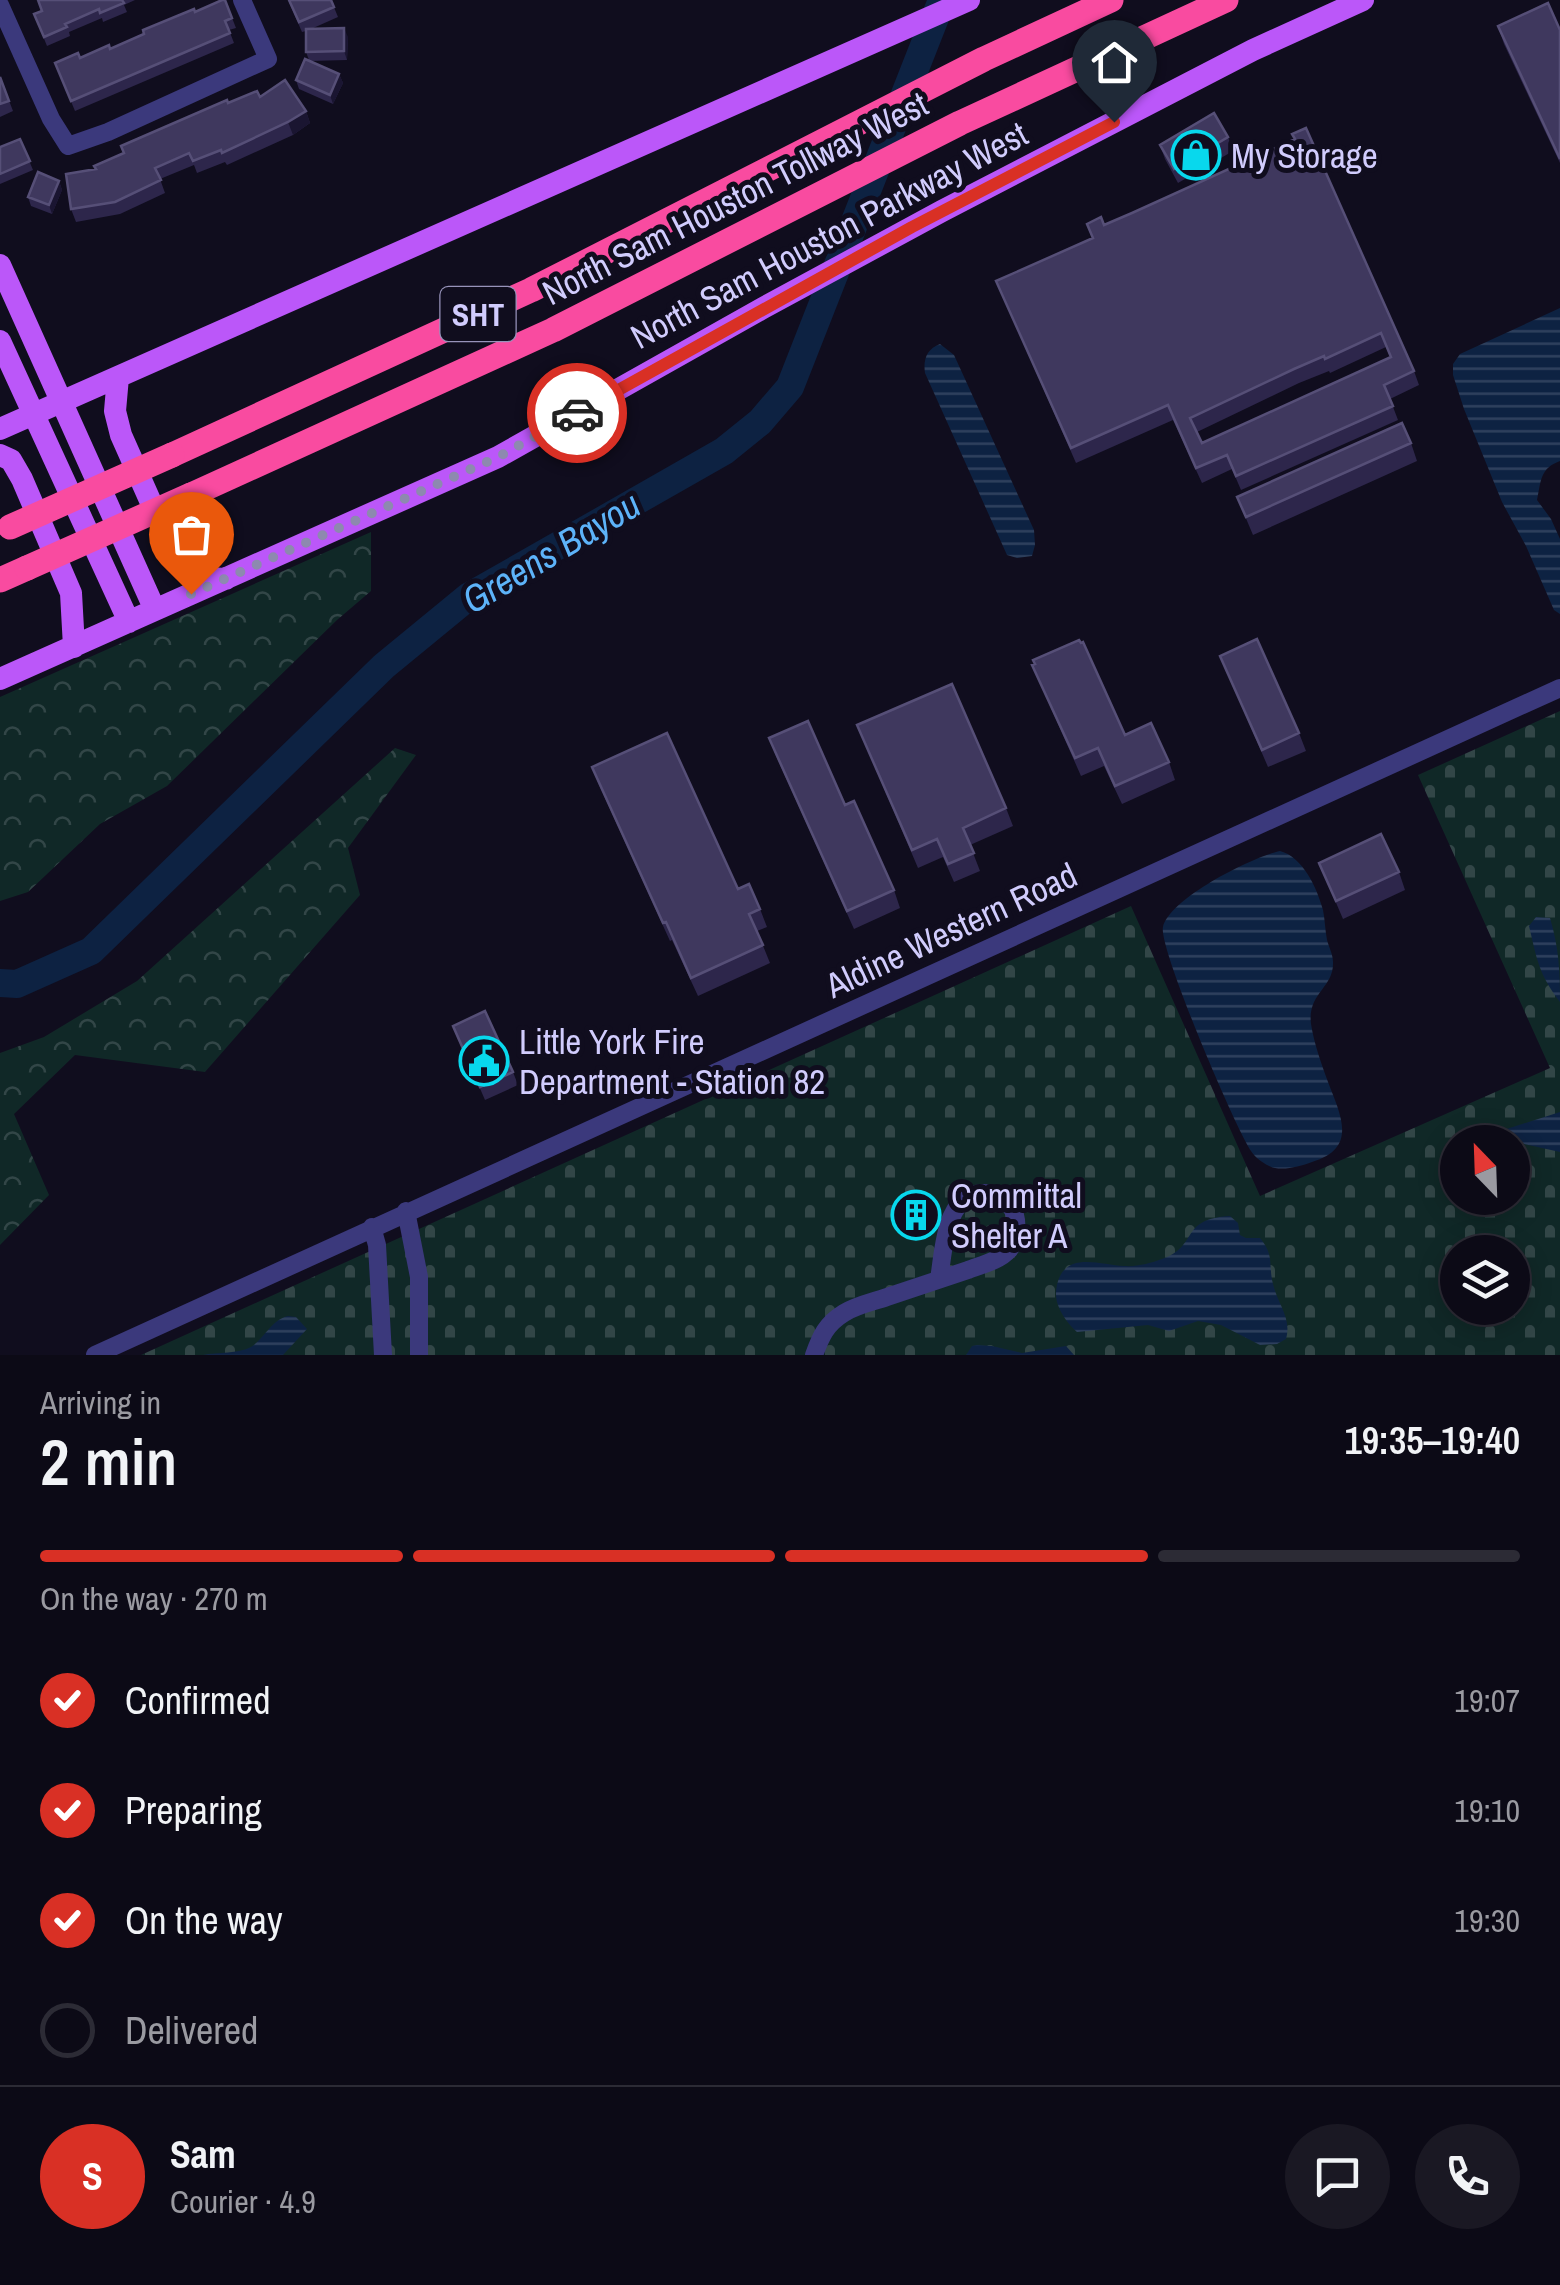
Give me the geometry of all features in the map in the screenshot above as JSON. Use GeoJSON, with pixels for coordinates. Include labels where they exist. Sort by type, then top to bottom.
{"type":"FeatureCollection","features":[{"type":"Feature","properties":{"kind":"highway","name":"North Sam Houston Tollway West"},"geometry":{"type":"LineString","coordinates":[[5,529],[532,290],[984,59],[1111,0]]}},
{"type":"Feature","properties":{"kind":"highway","name":"North Sam Houston Tollway West"},"geometry":{"type":"LineString","coordinates":[[0,580],[553,330],[960,123],[1226,0]]}},
{"type":"Feature","properties":{"kind":"main road"},"geometry":{"type":"LineString","coordinates":[[0,429],[970,0]]}},
{"type":"Feature","properties":{"kind":"main road","name":"North Sam Houston Parkway West"},"geometry":{"type":"LineString","coordinates":[[0,679],[498,457],[942,211],[1252,50],[1363,0]]}},
{"type":"Feature","properties":{"kind":"main road"},"geometry":{"type":"LineString","coordinates":[[0,265],[156,610]]}},
{"type":"Feature","properties":{"kind":"main road"},"geometry":{"type":"LineString","coordinates":[[0,341],[129,622]]}},
{"type":"Feature","properties":{"kind":"main road"},"geometry":{"type":"LineString","coordinates":[[118,376],[115,411],[121,434],[172,552],[185,569],[202,578],[226,579]]}},
{"type":"Feature","properties":{"kind":"main road"},"geometry":{"type":"LineString","coordinates":[[0,455],[10,460],[22,479],[72,593],[74,646]]}},
{"type":"Feature","properties":{"kind":"street"},"geometry":{"type":"LineString","coordinates":[[0,5],[68,146],[108,132],[268,59],[242,0]]}},
{"type":"Feature","properties":{"kind":"street","name":"Aldine Western Road"},"geometry":{"type":"LineString","coordinates":[[95,1355],[1560,688]]}},
{"type":"Feature","properties":{"kind":"street"},"geometry":{"type":"LineString","coordinates":[[814,1355],[822,1333],[852,1308],[989,1263],[1008,1251],[1017,1223],[1011,1206],[994,1193],[977,1193],[963,1201],[950,1216],[940,1279]]}},
{"type":"Feature","properties":{"kind":"street"},"geometry":{"type":"LineString","coordinates":[[406,1211],[419,1277],[420,1355]]}},
{"type":"Feature","properties":{"kind":"street"},"geometry":{"type":"LineString","coordinates":[[372,1227],[377,1245],[383,1355]]}},
{"type":"Feature","properties":{"kind":"green space"},"geometry":{"type":"Polygon","coordinates":[[[371,532],[371,591],[167,786],[100,824],[28,892],[0,901],[0,697],[371,532]]]}},
{"type":"Feature","properties":{"kind":"green space"},"geometry":{"type":"Polygon","coordinates":[[[1560,711],[1560,1355],[141,1355],[1131,906],[1260,1196],[1550,1068],[1418,775],[1560,711]]]}},
{"type":"Feature","properties":{"kind":"green space"},"geometry":{"type":"Polygon","coordinates":[[[395,748],[416,755],[348,848],[360,895],[205,1072],[75,1055],[14,1114],[49,1195],[0,1245],[0,1053],[44,1037],[137,981],[395,748]]]}},
{"type":"Feature","properties":{"kind":"water"},"geometry":{"type":"Polygon","coordinates":[[[1560,308],[1560,461],[1545,471],[1537,500],[1560,539],[1560,614],[1554,610],[1502,502],[1464,409],[1453,364],[1460,354],[1560,308]]]}},
{"type":"Feature","properties":{"kind":"water"},"geometry":{"type":"Polygon","coordinates":[[[940,344],[954,355],[1034,530],[1032,556],[1007,555],[925,373],[927,355],[940,344]]]}},
{"type":"Feature","properties":{"kind":"water"},"geometry":{"type":"Polygon","coordinates":[[[1280,851],[1302,867],[1323,910],[1332,971],[1313,1005],[1311,1024],[1342,1129],[1336,1148],[1327,1156],[1284,1168],[1272,1167],[1259,1159],[1242,1135],[1184,1000],[1163,927],[1180,904],[1196,892],[1251,861],[1280,851]]]}},
{"type":"Feature","properties":{"kind":"water"},"geometry":{"type":"Polygon","coordinates":[[[1536,917],[1550,918],[1560,1002],[1537,957],[1529,926],[1536,917]]]}},
{"type":"Feature","properties":{"kind":"water"},"geometry":{"type":"Polygon","coordinates":[[[1560,1112],[1560,1152],[1530,1145],[1530,1125],[1519,1125],[1560,1112]]]}},
{"type":"Feature","properties":{"kind":"water"},"geometry":{"type":"Polygon","coordinates":[[[1230,1216],[1238,1223],[1240,1235],[1260,1238],[1268,1250],[1273,1284],[1287,1324],[1286,1339],[1260,1345],[1221,1325],[1198,1321],[1169,1331],[1148,1325],[1077,1332],[1062,1314],[1056,1292],[1059,1278],[1073,1264],[1129,1266],[1153,1262],[1174,1254],[1203,1222],[1230,1216]]]}},
{"type":"Feature","properties":{"kind":"water"},"geometry":{"type":"Polygon","coordinates":[[[296,1317],[307,1329],[283,1355],[203,1355],[251,1347],[277,1321],[296,1317]]]}},
{"type":"Feature","properties":{"kind":"water"},"geometry":{"type":"Polygon","coordinates":[[[977,1345],[1022,1353],[1066,1346],[1074,1355],[966,1355],[977,1345]]]}},
{"type":"Feature","properties":{"kind":"building"},"geometry":{"type":"Polygon","coordinates":[[[38,0],[124,3],[100,13],[99,9],[44,37],[34,14],[42,11],[38,0]]]}},
{"type":"Feature","properties":{"kind":"building"},"geometry":{"type":"Polygon","coordinates":[[[222,0],[232,18],[225,21],[230,33],[71,101],[55,63],[78,53],[80,58],[109,45],[110,49],[144,34],[143,30],[222,0]]]}},
{"type":"Feature","properties":{"kind":"building"},"geometry":{"type":"Polygon","coordinates":[[[289,0],[331,0],[334,7],[299,22],[289,0]]]}},
{"type":"Feature","properties":{"kind":"building"},"geometry":{"type":"Polygon","coordinates":[[[1548,3],[1560,30],[1560,159],[1498,26],[1548,3]]]}},
{"type":"Feature","properties":{"kind":"building"},"geometry":{"type":"Polygon","coordinates":[[[344,28],[344,51],[306,52],[306,29],[344,28]]]}},
{"type":"Feature","properties":{"kind":"building"},"geometry":{"type":"Polygon","coordinates":[[[305,59],[339,74],[330,95],[296,80],[305,59]]]}},
{"type":"Feature","properties":{"kind":"building"},"geometry":{"type":"Polygon","coordinates":[[[0,77],[9,101],[0,104],[0,77]]]}},
{"type":"Feature","properties":{"kind":"building"},"geometry":{"type":"Polygon","coordinates":[[[285,80],[306,111],[288,122],[222,153],[221,150],[193,161],[189,153],[155,168],[161,180],[115,202],[71,209],[66,174],[96,169],[94,166],[124,153],[121,146],[227,100],[228,103],[257,91],[260,97],[285,80]]]}},
{"type":"Feature","properties":{"kind":"building"},"geometry":{"type":"Polygon","coordinates":[[[1214,113],[1228,137],[1174,169],[1160,145],[1214,113]]]}},
{"type":"Feature","properties":{"kind":"building"},"geometry":{"type":"Polygon","coordinates":[[[1306,128],[1414,371],[1384,385],[1393,406],[1236,476],[1227,455],[1196,468],[1168,405],[1071,448],[996,281],[1093,238],[1087,224],[1101,217],[1104,225],[1132,213],[1295,139],[1292,134],[1306,128]],[[1381,333],[1190,418],[1202,443],[1391,357],[1381,333]]]}},
{"type":"Feature","properties":{"kind":"building"},"geometry":{"type":"Polygon","coordinates":[[[20,139],[30,161],[0,174],[0,147],[20,139]]]}},
{"type":"Feature","properties":{"kind":"building"},"geometry":{"type":"Polygon","coordinates":[[[38,172],[59,181],[49,205],[28,197],[38,172]]]}},
{"type":"Feature","properties":{"kind":"building"},"geometry":{"type":"Polygon","coordinates":[[[1402,423],[1411,443],[1246,517],[1237,497],[1402,423]]]}},
{"type":"Feature","properties":{"kind":"building"},"geometry":{"type":"Polygon","coordinates":[[[1257,639],[1299,733],[1262,750],[1220,656],[1257,639]]]}},
{"type":"Feature","properties":{"kind":"building"},"geometry":{"type":"Polygon","coordinates":[[[1079,640],[1125,735],[1151,723],[1169,762],[1115,786],[1098,748],[1075,758],[1032,665],[1033,660],[1079,640]]]}},
{"type":"Feature","properties":{"kind":"building"},"geometry":{"type":"Polygon","coordinates":[[[952,684],[1006,808],[963,828],[974,853],[948,864],[937,839],[912,850],[857,725],[952,684]]]}},
{"type":"Feature","properties":{"kind":"building"},"geometry":{"type":"Polygon","coordinates":[[[808,721],[845,805],[854,801],[894,890],[847,911],[769,738],[808,721]]]}},
{"type":"Feature","properties":{"kind":"building"},"geometry":{"type":"Polygon","coordinates":[[[667,733],[738,889],[749,884],[760,909],[749,914],[763,945],[691,978],[592,767],[667,733]]]}},
{"type":"Feature","properties":{"kind":"building"},"geometry":{"type":"Polygon","coordinates":[[[1381,834],[1399,872],[1336,901],[1319,863],[1381,834]]]}},
{"type":"Feature","properties":{"kind":"building"},"geometry":{"type":"Polygon","coordinates":[[[485,1011],[513,1072],[480,1087],[453,1026],[485,1011]]]}},
{"type":"Feature","properties":{"kind":"building"},"geometry":{"type":"Polygon","coordinates":[[[908,1195],[923,1199],[917,1217],[903,1213],[908,1195]]]}},
{"type":"Feature","properties":{"kind":"waterway","name":"Greens Bayou"},"geometry":{"type":"LineString","coordinates":[[0,983],[17,984],[91,951],[384,666],[468,597],[724,451],[760,422],[790,387],[942,0]]}},
{"type":"Feature","properties":{"kind":"way so far"},"geometry":{"type":"LineString","coordinates":[[191,594],[498,457],[577,413]]}},
{"type":"Feature","properties":{"kind":"place","name":"My Storage"},"geometry":{"type":"Point","coordinates":[1196,155]}},
{"type":"Feature","properties":{"kind":"place","name":"Little York Fire Department - Station 82"},"geometry":{"type":"Point","coordinates":[484,1061]}},
{"type":"Feature","properties":{"kind":"place","name":"Committal Shelter A"},"geometry":{"type":"Point","coordinates":[916,1215]}},
{"type":"Feature","properties":{"kind":"route"},"geometry":{"type":"LineString","coordinates":[[577,413],[912,227],[1114,122]]}}]}
